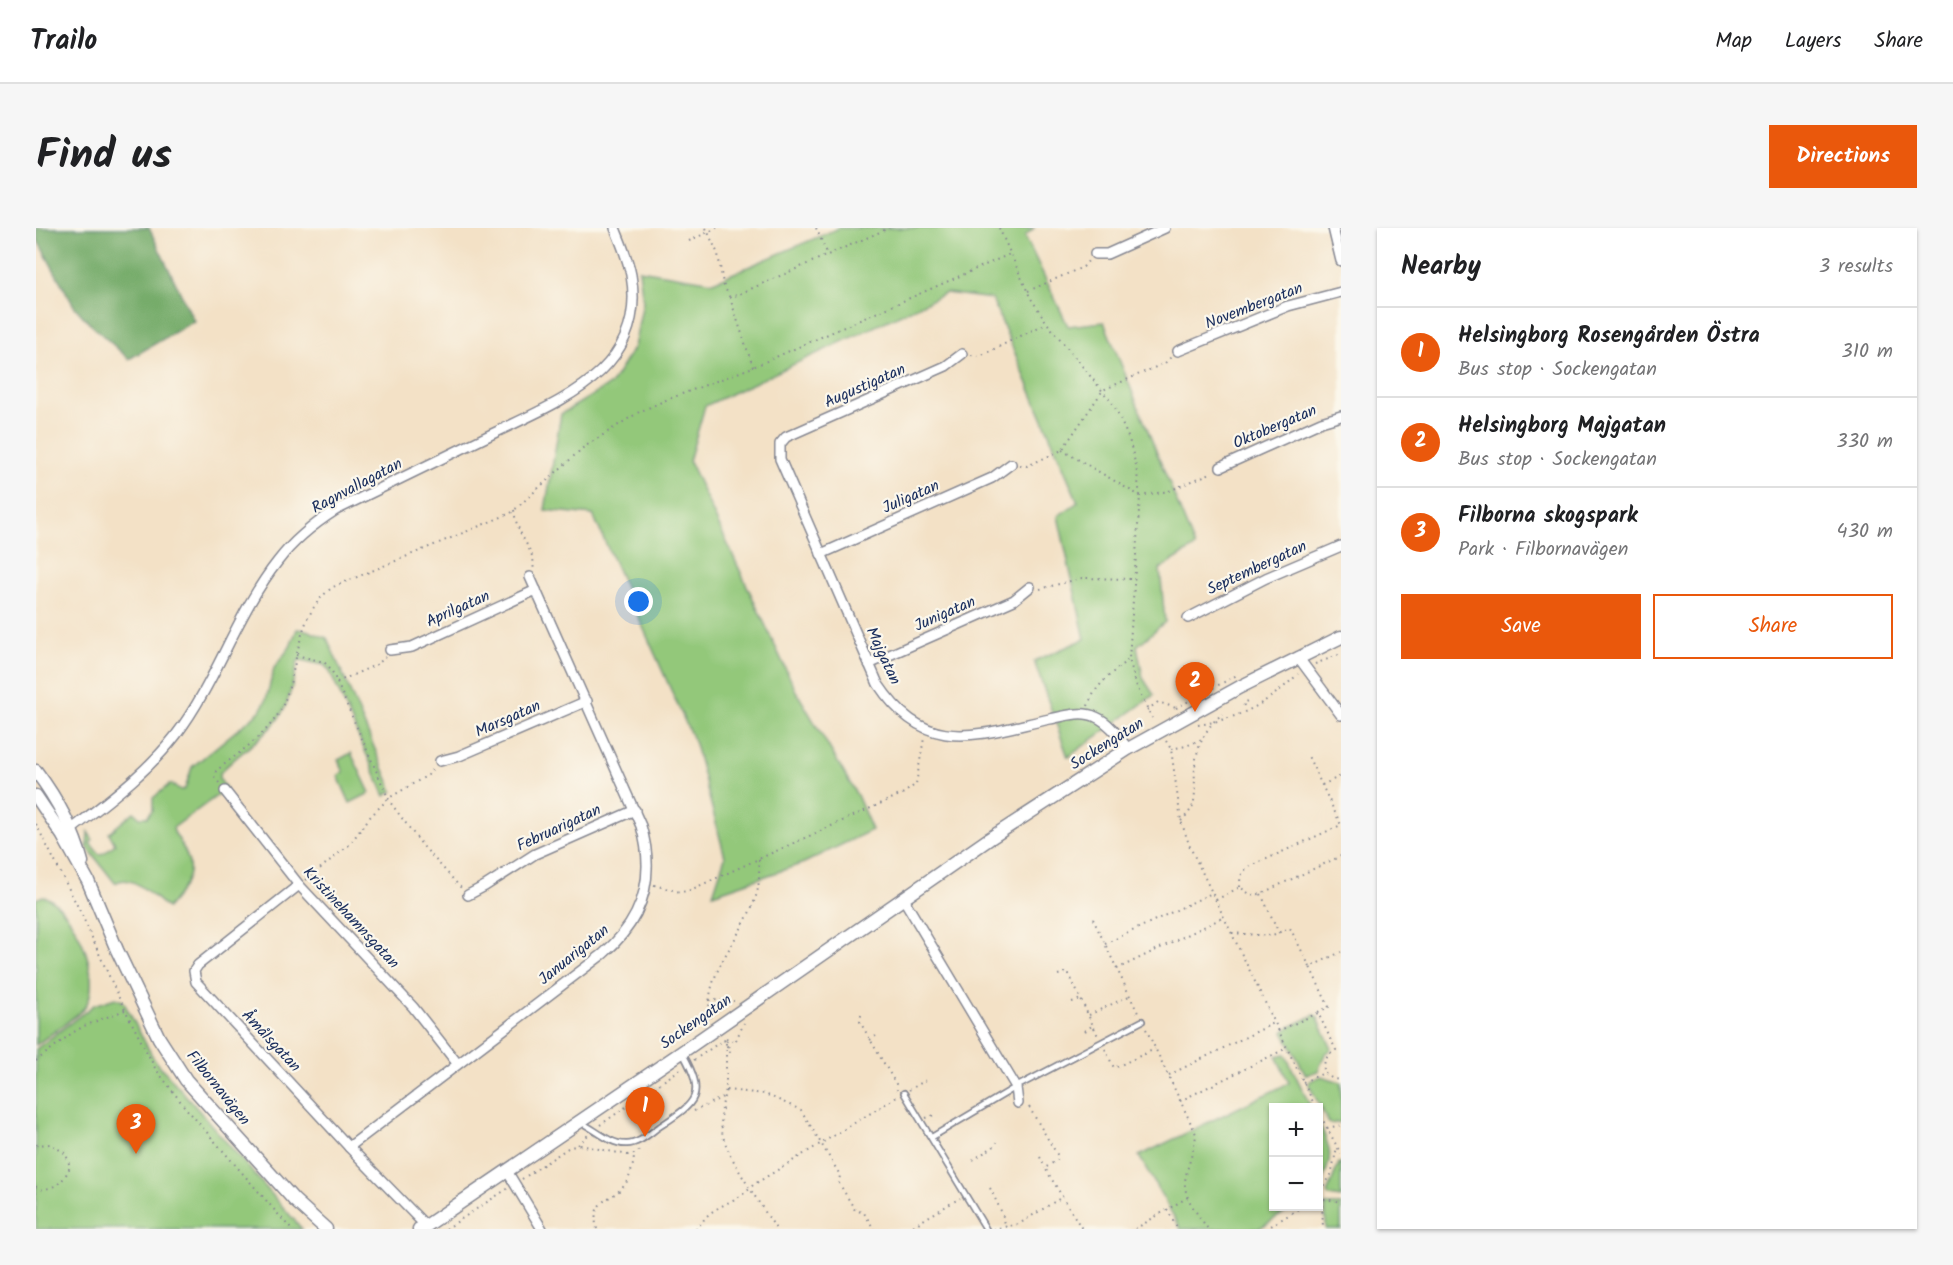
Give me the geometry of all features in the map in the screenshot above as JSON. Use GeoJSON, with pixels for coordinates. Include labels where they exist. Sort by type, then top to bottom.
{"type":"FeatureCollection","features":[{"type":"Feature","properties":{"kind":"street","name":"Ragnvallagatan"},"geometry":{"type":"LineString","coordinates":[[67,833],[134,779],[176,735],[203,693],[266,577],[291,546],[308,530],[336,510],[557,401],[589,382],[609,364],[625,338],[633,299],[629,266],[615,228]]}},
{"type":"Feature","properties":{"kind":"street"},"geometry":{"type":"LineString","coordinates":[[1095,254],[1107,254],[1165,228]]}},
{"type":"Feature","properties":{"kind":"street"},"geometry":{"type":"LineString","coordinates":[[1333,228],[1341,261]]}},
{"type":"Feature","properties":{"kind":"street","name":"Novembergatan"},"geometry":{"type":"LineString","coordinates":[[1178,351],[1288,306],[1341,292]]}},
{"type":"Feature","properties":{"kind":"street","name":"Augustigatan"},"geometry":{"type":"LineString","coordinates":[[780,444],[786,437],[946,366],[962,354]]}},
{"type":"Feature","properties":{"kind":"street","name":"Oktobergatan"},"geometry":{"type":"LineString","coordinates":[[1221,467],[1321,422],[1341,416]]}},
{"type":"Feature","properties":{"kind":"street","name":"Majgatan"},"geometry":{"type":"LineString","coordinates":[[780,444],[780,459],[821,554],[878,684],[894,707],[914,723],[926,729],[953,736],[979,734],[1065,716],[1086,714]]}},
{"type":"Feature","properties":{"kind":"street","name":"Juligatan"},"geometry":{"type":"LineString","coordinates":[[821,554],[992,478],[1011,464]]}},
{"type":"Feature","properties":{"kind":"street","name":"Septembergatan"},"geometry":{"type":"LineString","coordinates":[[1188,618],[1266,578],[1341,546]]}},
{"type":"Feature","properties":{"kind":"street","name":"Januarigatan"},"geometry":{"type":"LineString","coordinates":[[349,1147],[612,946],[635,915],[646,883],[648,852],[635,810],[530,577]]}},
{"type":"Feature","properties":{"kind":"street","name":"Junigatan"},"geometry":{"type":"LineString","coordinates":[[869,664],[1014,600],[1030,587]]}},
{"type":"Feature","properties":{"kind":"street","name":"Aprilgatan"},"geometry":{"type":"LineString","coordinates":[[390,650],[412,647],[536,590]]}},
{"type":"Feature","properties":{"kind":"street","name":"Sockengatan"},"geometry":{"type":"LineString","coordinates":[[423,1228],[989,839],[1128,749],[1161,729],[1303,662],[1341,637]]}},
{"type":"Feature","properties":{"kind":"street"},"geometry":{"type":"LineString","coordinates":[[1303,662],[1341,715]]}},
{"type":"Feature","properties":{"kind":"street","name":"Marsgatan"},"geometry":{"type":"LineString","coordinates":[[440,761],[459,756],[586,701]]}},
{"type":"Feature","properties":{"kind":"street"},"geometry":{"type":"LineString","coordinates":[[1086,714],[1110,726],[1128,749]]}},
{"type":"Feature","properties":{"kind":"street","name":"Filbornavägen"},"geometry":{"type":"LineString","coordinates":[[36,771],[49,789],[117,950],[159,1038],[186,1080],[294,1200],[326,1229]]}},
{"type":"Feature","properties":{"kind":"street","name":"Kristinehamnsgatan"},"geometry":{"type":"LineString","coordinates":[[225,791],[298,885],[413,1007],[457,1063]]}},
{"type":"Feature","properties":{"kind":"street","name":"Filbornavägen"},"geometry":{"type":"LineString","coordinates":[[36,796],[67,833]]}},
{"type":"Feature","properties":{"kind":"street","name":"Februarigatan"},"geometry":{"type":"LineString","coordinates":[[468,895],[535,854],[635,810]]}},
{"type":"Feature","properties":{"kind":"street","name":"Åmålsgatan"},"geometry":{"type":"LineString","coordinates":[[298,885],[198,964],[194,971],[195,978],[198,985],[423,1228]]}},
{"type":"Feature","properties":{"kind":"street"},"geometry":{"type":"LineString","coordinates":[[903,898],[1016,1087],[1018,1104]]}},
{"type":"Feature","properties":{"kind":"street"},"geometry":{"type":"LineString","coordinates":[[507,1171],[542,1229]]}},
{"type":"Feature","properties":{"kind":"lane"},"geometry":{"type":"LineString","coordinates":[[932,1137],[1016,1087],[1142,1021]]}},
{"type":"Feature","properties":{"kind":"lane"},"geometry":{"type":"LineString","coordinates":[[580,1122],[613,1141],[624,1144],[636,1142],[689,1107],[695,1091],[693,1076],[682,1052]]}},
{"type":"Feature","properties":{"kind":"lane"},"geometry":{"type":"LineString","coordinates":[[904,1093],[987,1229]]}},
{"type":"Feature","properties":{"kind":"path"},"geometry":{"type":"LineString","coordinates":[[706,228],[718,254],[723,284],[730,298],[753,367]]}},
{"type":"Feature","properties":{"kind":"path"},"geometry":{"type":"LineString","coordinates":[[689,241],[717,228]]}},
{"type":"Feature","properties":{"kind":"path"},"geometry":{"type":"LineString","coordinates":[[816,228],[828,255]]}},
{"type":"Feature","properties":{"kind":"path"},"geometry":{"type":"LineString","coordinates":[[730,298],[889,228]]}},
{"type":"Feature","properties":{"kind":"path"},"geometry":{"type":"LineString","coordinates":[[999,228],[1027,291],[1047,323],[1103,390],[1122,420],[1129,439],[1140,496],[1129,659],[1137,687],[1152,718]]}},
{"type":"Feature","properties":{"kind":"path"},"geometry":{"type":"LineString","coordinates":[[225,791],[215,773],[264,731],[278,713],[285,700],[303,632],[314,605],[333,588],[514,510],[570,458],[619,423],[666,400],[753,367],[1010,254]]}},
{"type":"Feature","properties":{"kind":"path"},"geometry":{"type":"LineString","coordinates":[[1027,291],[1083,267],[1095,254]]}},
{"type":"Feature","properties":{"kind":"path"},"geometry":{"type":"LineString","coordinates":[[962,354],[980,356],[1047,323]]}},
{"type":"Feature","properties":{"kind":"path"},"geometry":{"type":"LineString","coordinates":[[1011,464],[1028,466],[1062,450],[1103,390],[1165,363],[1178,351]]}},
{"type":"Feature","properties":{"kind":"path"},"geometry":{"type":"LineString","coordinates":[[1062,450],[1140,496],[1169,490],[1209,475],[1221,467]]}},
{"type":"Feature","properties":{"kind":"path"},"geometry":{"type":"LineString","coordinates":[[514,510],[518,528],[534,564],[530,577]]}},
{"type":"Feature","properties":{"kind":"path"},"geometry":{"type":"LineString","coordinates":[[1030,587],[1043,589],[1082,578],[1134,579]]}},
{"type":"Feature","properties":{"kind":"path"},"geometry":{"type":"LineString","coordinates":[[337,682],[378,664],[390,650]]}},
{"type":"Feature","properties":{"kind":"path"},"geometry":{"type":"LineString","coordinates":[[1196,725],[1240,715],[1265,702],[1303,662],[1341,654]]}},
{"type":"Feature","properties":{"kind":"path"},"geometry":{"type":"LineString","coordinates":[[296,655],[327,664],[389,798],[422,845],[468,895]]}},
{"type":"Feature","properties":{"kind":"path"},"geometry":{"type":"LineString","coordinates":[[1086,714],[1095,691],[1129,659]]}},
{"type":"Feature","properties":{"kind":"path"},"geometry":{"type":"LineString","coordinates":[[1244,706],[1246,699]]}},
{"type":"Feature","properties":{"kind":"path"},"geometry":{"type":"LineString","coordinates":[[1147,710],[1158,702],[1176,708]]}},
{"type":"Feature","properties":{"kind":"path"},"geometry":{"type":"LineString","coordinates":[[1182,820],[1189,813],[1194,802],[1195,764],[1203,738],[1212,722],[1223,714]]}},
{"type":"Feature","properties":{"kind":"path"},"geometry":{"type":"LineString","coordinates":[[646,883],[680,892],[688,891],[912,788],[918,777],[926,729]]}},
{"type":"Feature","properties":{"kind":"path"},"geometry":{"type":"LineString","coordinates":[[1170,749],[1186,746],[1203,738]]}},
{"type":"Feature","properties":{"kind":"path"},"geometry":{"type":"LineString","coordinates":[[1157,742],[1166,740],[1170,749],[1182,820],[1190,847],[1314,1103]]}},
{"type":"Feature","properties":{"kind":"path"},"geometry":{"type":"LineString","coordinates":[[1240,887],[1243,871],[1249,867],[1341,825],[1307,754]]}},
{"type":"Feature","properties":{"kind":"path"},"geometry":{"type":"LineString","coordinates":[[298,885],[349,845],[370,817],[389,798],[428,774],[440,761]]}},
{"type":"Feature","properties":{"kind":"path"},"geometry":{"type":"LineString","coordinates":[[1322,785],[1341,776]]}},
{"type":"Feature","properties":{"kind":"path"},"geometry":{"type":"LineString","coordinates":[[1240,887],[1251,895],[1260,894],[1341,856]]}},
{"type":"Feature","properties":{"kind":"path"},"geometry":{"type":"LineString","coordinates":[[709,1000],[715,974],[750,912],[756,896],[759,882],[759,859]]}},
{"type":"Feature","properties":{"kind":"path"},"geometry":{"type":"LineString","coordinates":[[1216,900],[1240,887]]}},
{"type":"Feature","properties":{"kind":"path"},"geometry":{"type":"LineString","coordinates":[[1105,944],[1212,893]]}},
{"type":"Feature","properties":{"kind":"path"},"geometry":{"type":"LineString","coordinates":[[1260,894],[1279,933]]}},
{"type":"Feature","properties":{"kind":"path"},"geometry":{"type":"LineString","coordinates":[[1117,969],[1224,917]]}},
{"type":"Feature","properties":{"kind":"path"},"geometry":{"type":"LineString","coordinates":[[1232,933],[1270,936],[1290,928],[1329,1007],[1278,1031]]}},
{"type":"Feature","properties":{"kind":"path"},"geometry":{"type":"LineString","coordinates":[[1310,967],[1341,952]]}},
{"type":"Feature","properties":{"kind":"path"},"geometry":{"type":"LineString","coordinates":[[1058,975],[1068,972],[1114,1068],[1155,1049]]}},
{"type":"Feature","properties":{"kind":"path"},"geometry":{"type":"LineString","coordinates":[[1089,1015],[1130,996]]}},
{"type":"Feature","properties":{"kind":"path"},"geometry":{"type":"LineString","coordinates":[[1072,1002],[1081,999]]}},
{"type":"Feature","properties":{"kind":"path"},"geometry":{"type":"LineString","coordinates":[[36,1061],[78,1029],[125,1010]]}},
{"type":"Feature","properties":{"kind":"path"},"geometry":{"type":"LineString","coordinates":[[1317,1013],[1336,1050]]}},
{"type":"Feature","properties":{"kind":"path"},"geometry":{"type":"LineString","coordinates":[[695,1229],[700,1226],[706,1215],[900,1096],[896,1084],[860,1022],[861,1015]]}},
{"type":"Feature","properties":{"kind":"path"},"geometry":{"type":"LineString","coordinates":[[746,1020],[735,1042],[726,1038],[726,1090],[723,1096],[722,1131],[726,1148],[776,1229]]}},
{"type":"Feature","properties":{"kind":"path"},"geometry":{"type":"LineString","coordinates":[[1168,1076],[1274,1023]]}},
{"type":"Feature","properties":{"kind":"path"},"geometry":{"type":"LineString","coordinates":[[1085,1031],[1093,1025]]}},
{"type":"Feature","properties":{"kind":"path"},"geometry":{"type":"LineString","coordinates":[[870,1040],[876,1036]]}},
{"type":"Feature","properties":{"kind":"path"},"geometry":{"type":"LineString","coordinates":[[1180,1101],[1286,1048]]}},
{"type":"Feature","properties":{"kind":"path"},"geometry":{"type":"LineString","coordinates":[[1324,1072],[1327,1055],[1341,1048]]}},
{"type":"Feature","properties":{"kind":"path"},"geometry":{"type":"LineString","coordinates":[[885,1066],[890,1064]]}},
{"type":"Feature","properties":{"kind":"path"},"geometry":{"type":"LineString","coordinates":[[1303,1082],[1324,1072]]}},
{"type":"Feature","properties":{"kind":"path"},"geometry":{"type":"LineString","coordinates":[[1324,1072],[1333,1079],[1341,1080]]}},
{"type":"Feature","properties":{"kind":"path"},"geometry":{"type":"LineString","coordinates":[[904,1093],[928,1079]]}},
{"type":"Feature","properties":{"kind":"path"},"geometry":{"type":"LineString","coordinates":[[726,1090],[765,1094],[801,1110],[840,1174],[839,1183],[855,1210],[864,1213],[874,1229]]}},
{"type":"Feature","properties":{"kind":"path"},"geometry":{"type":"LineString","coordinates":[[631,1104],[645,1126]]}},
{"type":"Feature","properties":{"kind":"path"},"geometry":{"type":"LineString","coordinates":[[1029,1107],[1058,1156],[1057,1160],[1045,1168]]}},
{"type":"Feature","properties":{"kind":"path"},"geometry":{"type":"LineString","coordinates":[[1323,1120],[1341,1154]]}},
{"type":"Feature","properties":{"kind":"path"},"geometry":{"type":"LineString","coordinates":[[1327,1128],[1341,1125]]}},
{"type":"Feature","properties":{"kind":"path"},"geometry":{"type":"LineString","coordinates":[[1196,1134],[1196,1144],[1185,1185],[1188,1197],[1208,1229]]}},
{"type":"Feature","properties":{"kind":"path"},"geometry":{"type":"LineString","coordinates":[[973,1161],[997,1142]]}},
{"type":"Feature","properties":{"kind":"path"},"geometry":{"type":"LineString","coordinates":[[36,1145],[51,1144],[66,1154],[70,1167],[63,1181],[48,1189],[36,1189]]}},
{"type":"Feature","properties":{"kind":"path"},"geometry":{"type":"LineString","coordinates":[[1323,1192],[1331,1175],[1337,1147]]}},
{"type":"Feature","properties":{"kind":"path"},"geometry":{"type":"LineString","coordinates":[[597,1229],[595,1222],[597,1209],[604,1199],[626,1184],[634,1161],[634,1154]]}},
{"type":"Feature","properties":{"kind":"path"},"geometry":{"type":"LineString","coordinates":[[1040,1157],[1082,1229]]}},
{"type":"Feature","properties":{"kind":"path"},"geometry":{"type":"LineString","coordinates":[[990,1188],[1006,1227]]}},
{"type":"Feature","properties":{"kind":"path"},"geometry":{"type":"LineString","coordinates":[[908,1229],[965,1195]]}},
{"type":"Feature","properties":{"kind":"path"},"geometry":{"type":"LineString","coordinates":[[987,1229],[1019,1224],[1062,1197]]}},
{"type":"Feature","properties":{"kind":"path"},"geometry":{"type":"LineString","coordinates":[[1135,1229],[1188,1197]]}},
{"type":"Feature","properties":{"kind":"path"},"geometry":{"type":"LineString","coordinates":[[1323,1199],[1341,1202]]}},
{"type":"Feature","properties":{"kind":"path"},"geometry":{"type":"LineString","coordinates":[[1167,1209],[1178,1229]]}},
{"type":"Feature","properties":{"kind":"path"},"geometry":{"type":"LineString","coordinates":[[1266,1229],[1295,1211]]}},
{"type":"Feature","properties":{"kind":"path"},"geometry":{"type":"LineString","coordinates":[[1321,1211],[1323,1229]]}},
{"type":"Feature","properties":{"kind":"green space"},"geometry":{"type":"Polygon","coordinates":[[[36,228],[149,228],[194,321],[129,359],[88,322],[74,306],[38,241],[36,228]]]}},
{"type":"Feature","properties":{"kind":"green space"},"geometry":{"type":"Polygon","coordinates":[[[839,228],[1034,228],[1025,236],[1068,326],[1104,322],[1195,547],[1160,569],[1165,622],[1137,646],[1143,678],[1154,695],[1068,757],[1034,661],[1085,639],[1058,516],[1078,502],[992,299],[946,293],[705,406],[689,461],[796,691],[857,795],[872,830],[804,863],[713,894],[725,857],[695,744],[593,515],[545,510],[561,414],[611,384],[634,347],[643,302],[639,270],[713,282],[839,228]]]}},
{"type":"Feature","properties":{"kind":"green space"},"geometry":{"type":"Polygon","coordinates":[[[297,629],[327,638],[393,791],[385,796],[329,670],[324,665],[300,660],[288,699],[278,719],[220,773],[219,778],[226,789],[173,828],[189,863],[189,872],[183,888],[167,908],[135,883],[122,881],[115,883],[87,847],[88,832],[93,840],[90,843],[99,854],[104,853],[115,844],[109,833],[134,812],[140,817],[147,817],[153,810],[153,798],[170,784],[181,790],[185,789],[192,767],[260,711],[266,700],[274,668],[290,647],[297,629]]]}},
{"type":"Feature","properties":{"kind":"green space"},"geometry":{"type":"Polygon","coordinates":[[[351,753],[370,793],[350,803],[338,776],[344,772],[338,760],[351,753]]]}},
{"type":"Feature","properties":{"kind":"green space"},"geometry":{"type":"Polygon","coordinates":[[[43,896],[55,903],[66,914],[75,929],[89,963],[91,981],[90,996],[84,1008],[36,1045],[36,899],[43,896]]]}},
{"type":"Feature","properties":{"kind":"green space"},"geometry":{"type":"Polygon","coordinates":[[[115,998],[123,1001],[154,1059],[302,1229],[36,1229],[36,1049],[94,1005],[115,998]]]}},
{"type":"Feature","properties":{"kind":"green space"},"geometry":{"type":"Polygon","coordinates":[[[1314,1015],[1317,1016],[1332,1049],[1325,1054],[1318,1071],[1306,1075],[1283,1032],[1314,1015]]]}},
{"type":"Feature","properties":{"kind":"green space"},"geometry":{"type":"Polygon","coordinates":[[[1285,1054],[1309,1103],[1269,1103],[1269,1211],[1287,1211],[1258,1229],[1181,1229],[1139,1156],[1289,1083],[1276,1056],[1285,1054]]]}},
{"type":"Feature","properties":{"kind":"green space"},"geometry":{"type":"Polygon","coordinates":[[[1321,1076],[1341,1082],[1341,1122],[1330,1124],[1328,1122],[1323,1112],[1323,1103],[1318,1103],[1309,1085],[1310,1081],[1321,1076]]]}},
{"type":"Feature","properties":{"kind":"green space"},"geometry":{"type":"Polygon","coordinates":[[[1323,1132],[1330,1155],[1323,1178],[1323,1132]]]}},
{"type":"Feature","properties":{"kind":"green space"},"geometry":{"type":"Polygon","coordinates":[[[1339,1163],[1341,1163],[1341,1198],[1329,1196],[1327,1193],[1339,1163]]]}},
{"type":"Feature","properties":{"kind":"green space"},"geometry":{"type":"Polygon","coordinates":[[[1325,1205],[1341,1205],[1341,1229],[1326,1229],[1325,1205]]]}},
{"type":"Feature","properties":{"kind":"place","name":"Helsingborg Majgatan"},"geometry":{"type":"Point","coordinates":[1195,712]}},
{"type":"Feature","properties":{"kind":"place","name":"Helsingborg Rosengården Östra"},"geometry":{"type":"Point","coordinates":[645,1137]}},
{"type":"Feature","properties":{"kind":"place","name":"Filborna skogspark"},"geometry":{"type":"Point","coordinates":[136,1154]}}]}
